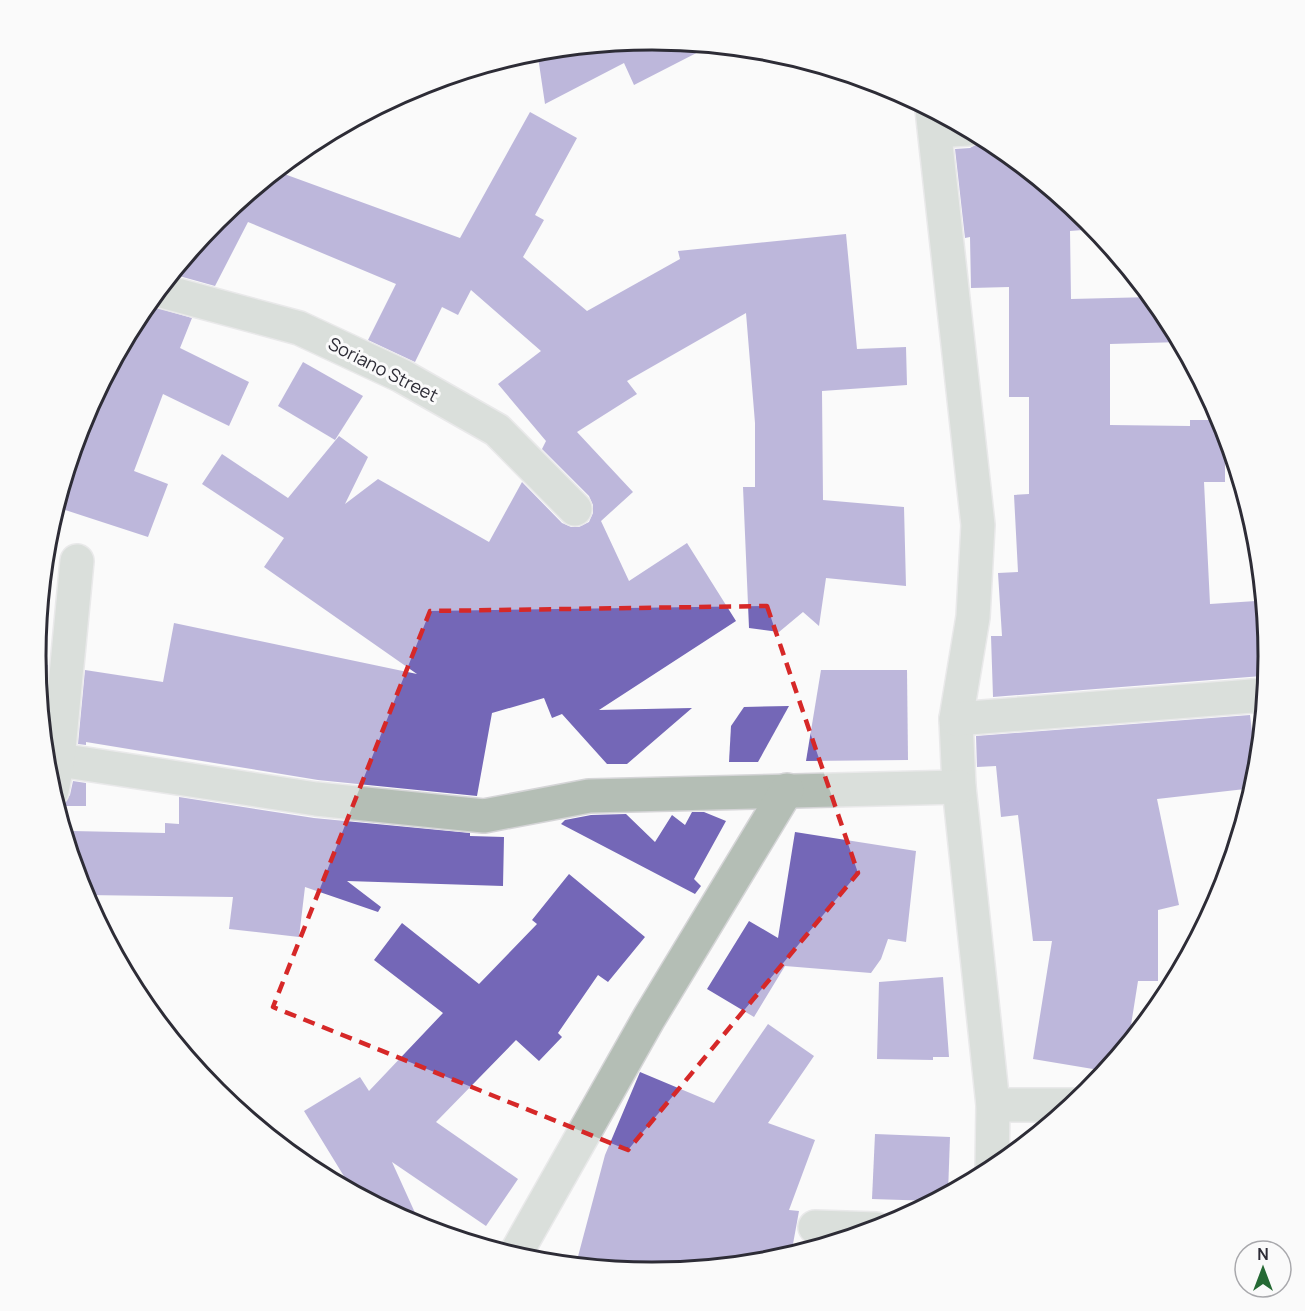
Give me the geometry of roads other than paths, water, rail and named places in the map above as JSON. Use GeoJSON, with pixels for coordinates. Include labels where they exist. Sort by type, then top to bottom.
{"type":"FeatureCollection","features":[{"type":"Feature","properties":{"kind":"street"},"geometry":{"type":"LineString","coordinates":[[933,120],[978,525],[973,617],[956,719],[958,787],[993,1105],[992,1157]]}},
{"type":"Feature","properties":{"kind":"street","name":"Soriano Street"},"geometry":{"type":"LineString","coordinates":[[168,293],[299,328],[402,376],[497,430],[575,508]]}},
{"type":"Feature","properties":{"kind":"street"},"geometry":{"type":"LineString","coordinates":[[54,745],[77,561]]}},
{"type":"Feature","properties":{"kind":"street"},"geometry":{"type":"LineString","coordinates":[[956,719],[1257,696]]}},
{"type":"Feature","properties":{"kind":"street"},"geometry":{"type":"LineString","coordinates":[[56,759],[316,799],[484,816],[590,796],[958,787]]}},
{"type":"Feature","properties":{"kind":"street"},"geometry":{"type":"LineString","coordinates":[[520,1247],[649,1018],[787,790]]}},
{"type":"Feature","properties":{"kind":"street"},"geometry":{"type":"LineString","coordinates":[[993,1105],[1058,1105]]}},
{"type":"Feature","properties":{"kind":"street"},"geometry":{"type":"LineString","coordinates":[[815,1227],[849,1228]]}}]}
